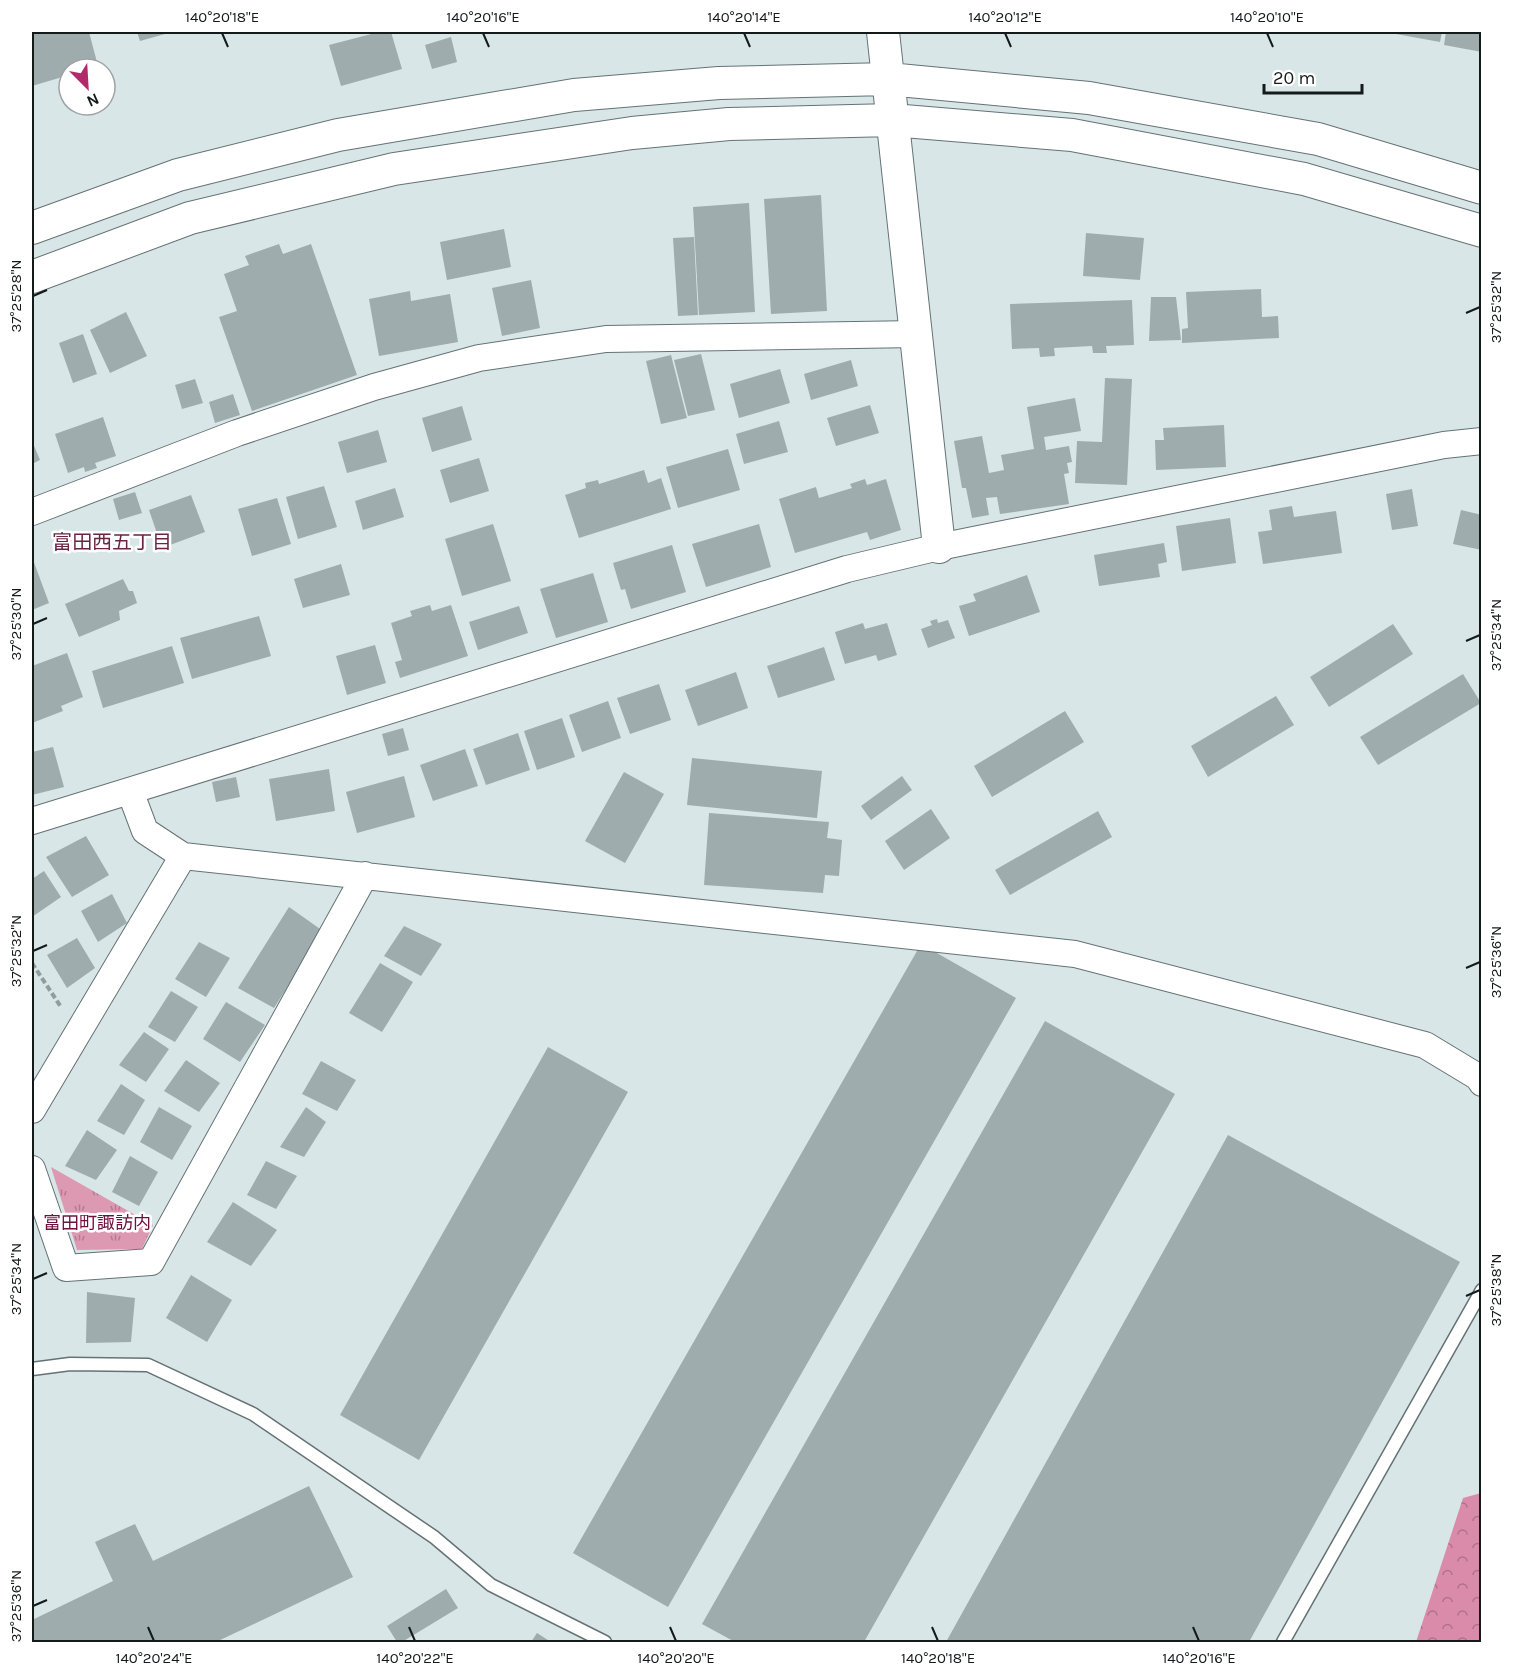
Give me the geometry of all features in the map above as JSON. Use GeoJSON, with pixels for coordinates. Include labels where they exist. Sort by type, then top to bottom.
{"type":"FeatureCollection","features":[{"type":"Feature","properties":{"kind":"street"},"geometry":{"type":"LineString","coordinates":[[883,32],[939,547]]}},
{"type":"Feature","properties":{"kind":"street"},"geometry":{"type":"LineString","coordinates":[[32,228],[178,175],[350,133],[574,95],[719,83],[888,79],[1089,98],[1318,139],[1482,188]]}},
{"type":"Feature","properties":{"kind":"street"},"geometry":{"type":"LineString","coordinates":[[32,277],[190,219],[394,169],[632,133],[729,124],[892,120],[1072,135],[1304,179],[1482,231]]}},
{"type":"Feature","properties":{"kind":"street"},"geometry":{"type":"LineString","coordinates":[[32,512],[237,433],[374,387],[479,358],[606,339],[917,334]]}},
{"type":"Feature","properties":{"kind":"street"},"geometry":{"type":"LineString","coordinates":[[32,820],[847,569],[939,547],[1444,445],[1482,441]]}},
{"type":"Feature","properties":{"kind":"street"},"geometry":{"type":"LineString","coordinates":[[130,791],[145,831],[183,856],[1076,954],[1425,1045],[1478,1077],[1482,1083]]}},
{"type":"Feature","properties":{"kind":"street"},"geometry":{"type":"LineString","coordinates":[[32,1110],[183,856]]}},
{"type":"Feature","properties":{"kind":"street"},"geometry":{"type":"LineString","coordinates":[[32,1169],[66,1268],[151,1262],[364,875]]}},
{"type":"Feature","properties":{"kind":"lane"},"geometry":{"type":"LineString","coordinates":[[1283,1642],[1482,1290]]}},
{"type":"Feature","properties":{"kind":"lane"},"geometry":{"type":"LineString","coordinates":[[32,1369],[70,1364],[148,1365],[253,1414],[434,1537],[491,1585],[604,1642]]}},
{"type":"Feature","properties":{"kind":"path"},"geometry":{"type":"LineString","coordinates":[[32,963],[78,1032]]}},
{"type":"Feature","properties":{"kind":"green space","name":"富田町諏訪内"},"geometry":{"type":"Polygon","coordinates":[[[51,1167],[153,1225],[142,1249],[77,1250],[51,1167]]]}},
{"type":"Feature","properties":{"kind":"green space"},"geometry":{"type":"Polygon","coordinates":[[[1481,1493],[1481,1642],[1416,1642],[1463,1498],[1481,1493]]]}},
{"type":"Feature","properties":{"kind":"building"},"geometry":{"type":"Polygon","coordinates":[[[32,32],[89,32],[96,57],[57,57],[57,79],[32,86],[32,32]]]}},
{"type":"Feature","properties":{"kind":"building"},"geometry":{"type":"Polygon","coordinates":[[[137,32],[172,32],[140,41],[137,32]]]}},
{"type":"Feature","properties":{"kind":"building"},"geometry":{"type":"Polygon","coordinates":[[[379,32],[391,32],[402,69],[341,86],[329,45],[379,32]]]}},
{"type":"Feature","properties":{"kind":"building"},"geometry":{"type":"Polygon","coordinates":[[[1385,32],[1442,32],[1440,42],[1385,32]]]}},
{"type":"Feature","properties":{"kind":"building"},"geometry":{"type":"Polygon","coordinates":[[[1446,32],[1482,32],[1482,52],[1444,45],[1446,32]]]}},
{"type":"Feature","properties":{"kind":"building"},"geometry":{"type":"Polygon","coordinates":[[[451,37],[457,62],[432,69],[425,45],[451,37]]]}},
{"type":"Feature","properties":{"kind":"building"},"geometry":{"type":"Polygon","coordinates":[[[821,195],[827,311],[771,314],[764,199],[821,195]]]}},
{"type":"Feature","properties":{"kind":"building"},"geometry":{"type":"Polygon","coordinates":[[[749,203],[755,312],[699,315],[693,207],[749,203]]]}},
{"type":"Feature","properties":{"kind":"building"},"geometry":{"type":"Polygon","coordinates":[[[504,229],[511,267],[447,280],[440,242],[504,229]]]}},
{"type":"Feature","properties":{"kind":"building"},"geometry":{"type":"Polygon","coordinates":[[[1086,233],[1144,238],[1140,280],[1083,276],[1086,233]]]}},
{"type":"Feature","properties":{"kind":"building"},"geometry":{"type":"Polygon","coordinates":[[[694,237],[698,315],[678,316],[673,238],[694,237]]]}},
{"type":"Feature","properties":{"kind":"building"},"geometry":{"type":"Polygon","coordinates":[[[279,244],[283,254],[311,244],[357,375],[252,411],[219,317],[237,311],[224,274],[249,265],[245,256],[279,244]]]}},
{"type":"Feature","properties":{"kind":"building"},"geometry":{"type":"Polygon","coordinates":[[[531,280],[540,328],[502,336],[492,288],[531,280]]]}},
{"type":"Feature","properties":{"kind":"building"},"geometry":{"type":"Polygon","coordinates":[[[1261,289],[1262,317],[1278,316],[1279,338],[1182,343],[1182,329],[1188,328],[1186,292],[1261,289]]]}},
{"type":"Feature","properties":{"kind":"building"},"geometry":{"type":"Polygon","coordinates":[[[410,291],[411,301],[450,294],[458,342],[379,356],[369,299],[410,291]]]}},
{"type":"Feature","properties":{"kind":"building"},"geometry":{"type":"Polygon","coordinates":[[[1151,297],[1176,297],[1181,340],[1149,341],[1151,297]]]}},
{"type":"Feature","properties":{"kind":"building"},"geometry":{"type":"Polygon","coordinates":[[[1132,300],[1134,345],[1106,346],[1107,353],[1093,353],[1092,346],[1054,348],[1055,356],[1040,357],[1039,348],[1012,349],[1010,304],[1132,300]]]}},
{"type":"Feature","properties":{"kind":"building"},"geometry":{"type":"Polygon","coordinates":[[[126,312],[147,356],[110,373],[90,330],[126,312]]]}},
{"type":"Feature","properties":{"kind":"building"},"geometry":{"type":"Polygon","coordinates":[[[83,334],[97,374],[73,383],[59,343],[83,334]]]}},
{"type":"Feature","properties":{"kind":"building"},"geometry":{"type":"Polygon","coordinates":[[[701,354],[715,410],[688,416],[674,360],[701,354]]]}},
{"type":"Feature","properties":{"kind":"building"},"geometry":{"type":"Polygon","coordinates":[[[671,355],[687,418],[661,424],[646,361],[671,355]]]}},
{"type":"Feature","properties":{"kind":"building"},"geometry":{"type":"Polygon","coordinates":[[[851,360],[858,386],[811,400],[804,374],[851,360]]]}},
{"type":"Feature","properties":{"kind":"building"},"geometry":{"type":"Polygon","coordinates":[[[780,369],[790,403],[739,418],[730,384],[780,369]]]}},
{"type":"Feature","properties":{"kind":"building"},"geometry":{"type":"Polygon","coordinates":[[[1105,378],[1132,379],[1127,485],[1075,483],[1077,441],[1102,442],[1105,378]]]}},
{"type":"Feature","properties":{"kind":"building"},"geometry":{"type":"Polygon","coordinates":[[[195,379],[203,403],[182,409],[175,385],[195,379]]]}},
{"type":"Feature","properties":{"kind":"building"},"geometry":{"type":"Polygon","coordinates":[[[233,394],[240,415],[215,423],[209,402],[233,394]]]}},
{"type":"Feature","properties":{"kind":"building"},"geometry":{"type":"Polygon","coordinates":[[[1075,398],[1081,431],[1044,437],[1046,450],[1069,446],[1072,462],[1067,463],[1069,473],[1064,474],[1069,504],[1000,514],[997,497],[986,498],[989,515],[972,518],[966,488],[962,488],[954,441],[982,436],[989,473],[1004,470],[1001,455],[1034,449],[1027,407],[1075,398]]]}},
{"type":"Feature","properties":{"kind":"building"},"geometry":{"type":"Polygon","coordinates":[[[870,405],[879,433],[836,446],[827,418],[870,405]]]}},
{"type":"Feature","properties":{"kind":"building"},"geometry":{"type":"Polygon","coordinates":[[[462,406],[472,440],[432,452],[422,418],[462,406]]]}},
{"type":"Feature","properties":{"kind":"building"},"geometry":{"type":"Polygon","coordinates":[[[103,417],[116,456],[95,463],[97,468],[85,472],[84,467],[68,473],[55,434],[103,417]]]}},
{"type":"Feature","properties":{"kind":"building"},"geometry":{"type":"Polygon","coordinates":[[[779,421],[788,452],[744,464],[736,434],[779,421]]]}},
{"type":"Feature","properties":{"kind":"building"},"geometry":{"type":"Polygon","coordinates":[[[1224,425],[1226,467],[1156,470],[1155,440],[1164,440],[1163,428],[1224,425]]]}},
{"type":"Feature","properties":{"kind":"building"},"geometry":{"type":"Polygon","coordinates":[[[378,430],[387,462],[347,473],[338,442],[378,430]]]}},
{"type":"Feature","properties":{"kind":"building"},"geometry":{"type":"Polygon","coordinates":[[[32,441],[40,460],[32,464],[32,441]]]}},
{"type":"Feature","properties":{"kind":"building"},"geometry":{"type":"Polygon","coordinates":[[[728,449],[740,490],[678,508],[666,467],[728,449]]]}},
{"type":"Feature","properties":{"kind":"building"},"geometry":{"type":"Polygon","coordinates":[[[479,458],[489,491],[450,503],[440,470],[479,458]]]}},
{"type":"Feature","properties":{"kind":"building"},"geometry":{"type":"Polygon","coordinates":[[[644,470],[648,483],[661,478],[671,509],[579,538],[565,495],[586,488],[585,483],[598,480],[599,484],[644,470]]]}},
{"type":"Feature","properties":{"kind":"building"},"geometry":{"type":"Polygon","coordinates":[[[865,479],[867,485],[886,479],[901,530],[870,540],[867,532],[795,553],[779,499],[816,487],[819,498],[852,488],[850,484],[865,479]]]}},
{"type":"Feature","properties":{"kind":"building"},"geometry":{"type":"Polygon","coordinates":[[[324,486],[337,527],[298,539],[286,497],[324,486]]]}},
{"type":"Feature","properties":{"kind":"building"},"geometry":{"type":"Polygon","coordinates":[[[395,488],[404,517],[363,530],[355,501],[395,488]]]}},
{"type":"Feature","properties":{"kind":"building"},"geometry":{"type":"Polygon","coordinates":[[[1412,489],[1418,526],[1392,530],[1386,494],[1412,489]]]}},
{"type":"Feature","properties":{"kind":"building"},"geometry":{"type":"Polygon","coordinates":[[[135,492],[142,513],[119,520],[113,499],[135,492]]]}},
{"type":"Feature","properties":{"kind":"building"},"geometry":{"type":"Polygon","coordinates":[[[191,495],[205,532],[162,548],[149,510],[191,495]]]}},
{"type":"Feature","properties":{"kind":"building"},"geometry":{"type":"Polygon","coordinates":[[[277,498],[291,544],[252,556],[238,509],[277,498]]]}},
{"type":"Feature","properties":{"kind":"building"},"geometry":{"type":"Polygon","coordinates":[[[1292,506],[1294,517],[1336,511],[1342,553],[1263,564],[1258,532],[1272,530],[1269,510],[1292,506]]]}},
{"type":"Feature","properties":{"kind":"building"},"geometry":{"type":"Polygon","coordinates":[[[1461,510],[1482,515],[1482,550],[1453,544],[1461,510]]]}},
{"type":"Feature","properties":{"kind":"building"},"geometry":{"type":"Polygon","coordinates":[[[1230,518],[1236,563],[1182,571],[1176,526],[1230,518]]]}},
{"type":"Feature","properties":{"kind":"building"},"geometry":{"type":"Polygon","coordinates":[[[493,524],[511,581],[462,596],[445,539],[493,524]]]}},
{"type":"Feature","properties":{"kind":"building"},"geometry":{"type":"Polygon","coordinates":[[[759,524],[771,567],[706,587],[692,544],[759,524]]]}},
{"type":"Feature","properties":{"kind":"building"},"geometry":{"type":"Polygon","coordinates":[[[1164,543],[1167,562],[1158,564],[1160,577],[1099,586],[1094,555],[1164,543]]]}},
{"type":"Feature","properties":{"kind":"building"},"geometry":{"type":"Polygon","coordinates":[[[672,545],[686,592],[631,609],[625,589],[621,590],[613,563],[672,545]]]}},
{"type":"Feature","properties":{"kind":"building"},"geometry":{"type":"Polygon","coordinates":[[[32,557],[49,603],[32,610],[32,557]]]}},
{"type":"Feature","properties":{"kind":"building"},"geometry":{"type":"Polygon","coordinates":[[[341,564],[350,595],[303,608],[294,579],[341,564]]]}},
{"type":"Feature","properties":{"kind":"building"},"geometry":{"type":"Polygon","coordinates":[[[593,573],[608,622],[556,638],[540,589],[593,573]]]}},
{"type":"Feature","properties":{"kind":"building"},"geometry":{"type":"Polygon","coordinates":[[[1027,575],[1040,612],[969,636],[959,606],[976,601],[973,594],[1027,575]]]}},
{"type":"Feature","properties":{"kind":"building"},"geometry":{"type":"Polygon","coordinates":[[[123,579],[129,591],[133,591],[137,603],[119,611],[120,620],[79,637],[65,604],[123,579]]]}},
{"type":"Feature","properties":{"kind":"building"},"geometry":{"type":"Polygon","coordinates":[[[430,605],[432,611],[451,605],[468,656],[400,678],[395,662],[402,660],[391,623],[412,616],[410,611],[430,605]]]}},
{"type":"Feature","properties":{"kind":"building"},"geometry":{"type":"Polygon","coordinates":[[[519,606],[528,633],[478,650],[469,622],[519,606]]]}},
{"type":"Feature","properties":{"kind":"building"},"geometry":{"type":"Polygon","coordinates":[[[259,616],[271,656],[192,679],[180,638],[259,616]]]}},
{"type":"Feature","properties":{"kind":"building"},"geometry":{"type":"Polygon","coordinates":[[[937,619],[938,623],[948,620],[955,638],[928,648],[921,629],[932,625],[930,621],[937,619]]]}},
{"type":"Feature","properties":{"kind":"building"},"geometry":{"type":"Polygon","coordinates":[[[863,623],[865,629],[887,623],[897,655],[878,661],[876,655],[845,664],[835,632],[863,623]]]}},
{"type":"Feature","properties":{"kind":"building"},"geometry":{"type":"Polygon","coordinates":[[[1393,624],[1413,654],[1329,707],[1310,677],[1393,624]]]}},
{"type":"Feature","properties":{"kind":"building"},"geometry":{"type":"Polygon","coordinates":[[[375,645],[386,683],[347,695],[336,656],[375,645]]]}},
{"type":"Feature","properties":{"kind":"building"},"geometry":{"type":"Polygon","coordinates":[[[172,646],[184,683],[103,708],[92,671],[172,646]]]}},
{"type":"Feature","properties":{"kind":"building"},"geometry":{"type":"Polygon","coordinates":[[[824,647],[835,680],[778,698],[767,666],[824,647]]]}},
{"type":"Feature","properties":{"kind":"building"},"geometry":{"type":"Polygon","coordinates":[[[67,653],[83,697],[61,706],[63,711],[32,723],[32,666],[67,653]]]}},
{"type":"Feature","properties":{"kind":"building"},"geometry":{"type":"Polygon","coordinates":[[[736,672],[748,708],[698,726],[685,690],[736,672]]]}},
{"type":"Feature","properties":{"kind":"building"},"geometry":{"type":"Polygon","coordinates":[[[1463,674],[1481,703],[1378,765],[1360,737],[1463,674]]]}},
{"type":"Feature","properties":{"kind":"building"},"geometry":{"type":"Polygon","coordinates":[[[659,684],[671,720],[630,734],[617,698],[659,684]]]}},
{"type":"Feature","properties":{"kind":"building"},"geometry":{"type":"Polygon","coordinates":[[[1276,696],[1294,725],[1208,777],[1191,746],[1276,696]]]}},
{"type":"Feature","properties":{"kind":"building"},"geometry":{"type":"Polygon","coordinates":[[[608,701],[621,738],[582,752],[569,715],[608,701]]]}},
{"type":"Feature","properties":{"kind":"building"},"geometry":{"type":"Polygon","coordinates":[[[1065,711],[1084,742],[992,797],[974,766],[1065,711]]]}},
{"type":"Feature","properties":{"kind":"building"},"geometry":{"type":"Polygon","coordinates":[[[562,718],[575,757],[537,770],[524,731],[562,718]]]}},
{"type":"Feature","properties":{"kind":"building"},"geometry":{"type":"Polygon","coordinates":[[[403,728],[409,750],[388,756],[382,734],[403,728]]]}},
{"type":"Feature","properties":{"kind":"building"},"geometry":{"type":"Polygon","coordinates":[[[518,733],[530,770],[486,785],[473,749],[518,733]]]}},
{"type":"Feature","properties":{"kind":"building"},"geometry":{"type":"Polygon","coordinates":[[[53,747],[64,787],[32,795],[32,752],[53,747]]]}},
{"type":"Feature","properties":{"kind":"building"},"geometry":{"type":"Polygon","coordinates":[[[465,749],[478,786],[433,801],[420,765],[465,749]]]}},
{"type":"Feature","properties":{"kind":"building"},"geometry":{"type":"Polygon","coordinates":[[[692,758],[822,771],[817,818],[687,805],[692,758]]]}},
{"type":"Feature","properties":{"kind":"building"},"geometry":{"type":"Polygon","coordinates":[[[329,769],[335,811],[276,821],[269,779],[329,769]]]}},
{"type":"Feature","properties":{"kind":"building"},"geometry":{"type":"Polygon","coordinates":[[[624,772],[664,794],[625,863],[585,841],[624,772]]]}},
{"type":"Feature","properties":{"kind":"building"},"geometry":{"type":"Polygon","coordinates":[[[404,776],[415,817],[357,833],[346,792],[404,776]]]}},
{"type":"Feature","properties":{"kind":"building"},"geometry":{"type":"Polygon","coordinates":[[[902,776],[912,790],[871,820],[861,806],[902,776]]]}},
{"type":"Feature","properties":{"kind":"building"},"geometry":{"type":"Polygon","coordinates":[[[236,777],[240,797],[216,802],[212,782],[236,777]]]}},
{"type":"Feature","properties":{"kind":"building"},"geometry":{"type":"Polygon","coordinates":[[[931,809],[950,838],[904,870],[885,841],[931,809]]]}},
{"type":"Feature","properties":{"kind":"building"},"geometry":{"type":"Polygon","coordinates":[[[1098,811],[1112,837],[1010,895],[995,870],[1098,811]]]}},
{"type":"Feature","properties":{"kind":"building"},"geometry":{"type":"Polygon","coordinates":[[[709,813],[829,822],[827,838],[842,840],[839,876],[825,875],[823,893],[704,885],[709,813]]]}},
{"type":"Feature","properties":{"kind":"building"},"geometry":{"type":"Polygon","coordinates":[[[86,836],[109,875],[72,897],[46,857],[86,836]]]}},
{"type":"Feature","properties":{"kind":"building"},"geometry":{"type":"Polygon","coordinates":[[[44,871],[61,897],[32,917],[32,879],[44,871]]]}},
{"type":"Feature","properties":{"kind":"building"},"geometry":{"type":"Polygon","coordinates":[[[112,894],[127,923],[98,942],[81,911],[112,894]]]}},
{"type":"Feature","properties":{"kind":"building"},"geometry":{"type":"Polygon","coordinates":[[[289,907],[323,931],[274,1008],[238,988],[289,907]]]}},
{"type":"Feature","properties":{"kind":"building"},"geometry":{"type":"Polygon","coordinates":[[[404,926],[442,944],[421,976],[384,956],[404,926]]]}},
{"type":"Feature","properties":{"kind":"building"},"geometry":{"type":"Polygon","coordinates":[[[77,938],[95,968],[67,988],[47,955],[77,938]]]}},
{"type":"Feature","properties":{"kind":"building"},"geometry":{"type":"Polygon","coordinates":[[[199,942],[230,958],[206,997],[175,979],[199,942]]]}},
{"type":"Feature","properties":{"kind":"building"},"geometry":{"type":"Polygon","coordinates":[[[921,944],[1016,998],[668,1607],[573,1553],[921,944]]]}},
{"type":"Feature","properties":{"kind":"building"},"geometry":{"type":"Polygon","coordinates":[[[380,963],[413,982],[382,1032],[349,1013],[380,963]]]}},
{"type":"Feature","properties":{"kind":"building"},"geometry":{"type":"Polygon","coordinates":[[[171,991],[198,1007],[175,1042],[148,1027],[171,991]]]}},
{"type":"Feature","properties":{"kind":"building"},"geometry":{"type":"Polygon","coordinates":[[[226,1002],[265,1025],[240,1062],[203,1039],[226,1002]]]}},
{"type":"Feature","properties":{"kind":"building"},"geometry":{"type":"Polygon","coordinates":[[[1045,1021],[1175,1094],[864,1642],[735,1642],[702,1624],[1045,1021]]]}},
{"type":"Feature","properties":{"kind":"building"},"geometry":{"type":"Polygon","coordinates":[[[144,1032],[169,1049],[146,1082],[119,1065],[144,1032]]]}},
{"type":"Feature","properties":{"kind":"building"},"geometry":{"type":"Polygon","coordinates":[[[548,1047],[628,1092],[419,1460],[340,1415],[548,1047]]]}},
{"type":"Feature","properties":{"kind":"building"},"geometry":{"type":"Polygon","coordinates":[[[186,1060],[220,1083],[199,1112],[164,1091],[186,1060]]]}},
{"type":"Feature","properties":{"kind":"building"},"geometry":{"type":"Polygon","coordinates":[[[321,1061],[356,1080],[337,1111],[302,1094],[321,1061]]]}},
{"type":"Feature","properties":{"kind":"building"},"geometry":{"type":"Polygon","coordinates":[[[121,1084],[145,1100],[124,1135],[97,1121],[121,1084]]]}},
{"type":"Feature","properties":{"kind":"building"},"geometry":{"type":"Polygon","coordinates":[[[159,1107],[192,1126],[172,1160],[140,1142],[159,1107]]]}},
{"type":"Feature","properties":{"kind":"building"},"geometry":{"type":"Polygon","coordinates":[[[306,1107],[326,1122],[304,1157],[280,1147],[306,1107]]]}},
{"type":"Feature","properties":{"kind":"building"},"geometry":{"type":"Polygon","coordinates":[[[87,1130],[117,1150],[96,1180],[65,1166],[87,1130]]]}},
{"type":"Feature","properties":{"kind":"building"},"geometry":{"type":"Polygon","coordinates":[[[1228,1135],[1460,1262],[1249,1642],[946,1642],[1228,1135]]]}},
{"type":"Feature","properties":{"kind":"building"},"geometry":{"type":"Polygon","coordinates":[[[130,1156],[158,1172],[139,1206],[112,1192],[130,1156]]]}},
{"type":"Feature","properties":{"kind":"building"},"geometry":{"type":"Polygon","coordinates":[[[266,1161],[297,1176],[276,1209],[247,1195],[266,1161]]]}},
{"type":"Feature","properties":{"kind":"building"},"geometry":{"type":"Polygon","coordinates":[[[233,1202],[277,1230],[251,1266],[207,1242],[233,1202]]]}},
{"type":"Feature","properties":{"kind":"building"},"geometry":{"type":"Polygon","coordinates":[[[191,1275],[232,1300],[207,1342],[166,1318],[191,1275]]]}},
{"type":"Feature","properties":{"kind":"building"},"geometry":{"type":"Polygon","coordinates":[[[87,1292],[135,1298],[131,1342],[86,1343],[87,1292]]]}},
{"type":"Feature","properties":{"kind":"building"},"geometry":{"type":"Polygon","coordinates":[[[309,1486],[353,1577],[216,1642],[32,1642],[32,1620],[113,1581],[95,1542],[135,1524],[153,1561],[309,1486]]]}},
{"type":"Feature","properties":{"kind":"building"},"geometry":{"type":"Polygon","coordinates":[[[446,1589],[458,1608],[402,1642],[397,1642],[387,1626],[446,1589]]]}},
{"type":"Feature","properties":{"kind":"building"},"geometry":{"type":"Polygon","coordinates":[[[537,1633],[551,1642],[531,1642],[537,1633]]]}},
{"type":"Feature","properties":{"kind":"district","name":"富田西五丁目"},"geometry":{"type":"Point","coordinates":[112,542]}}]}
